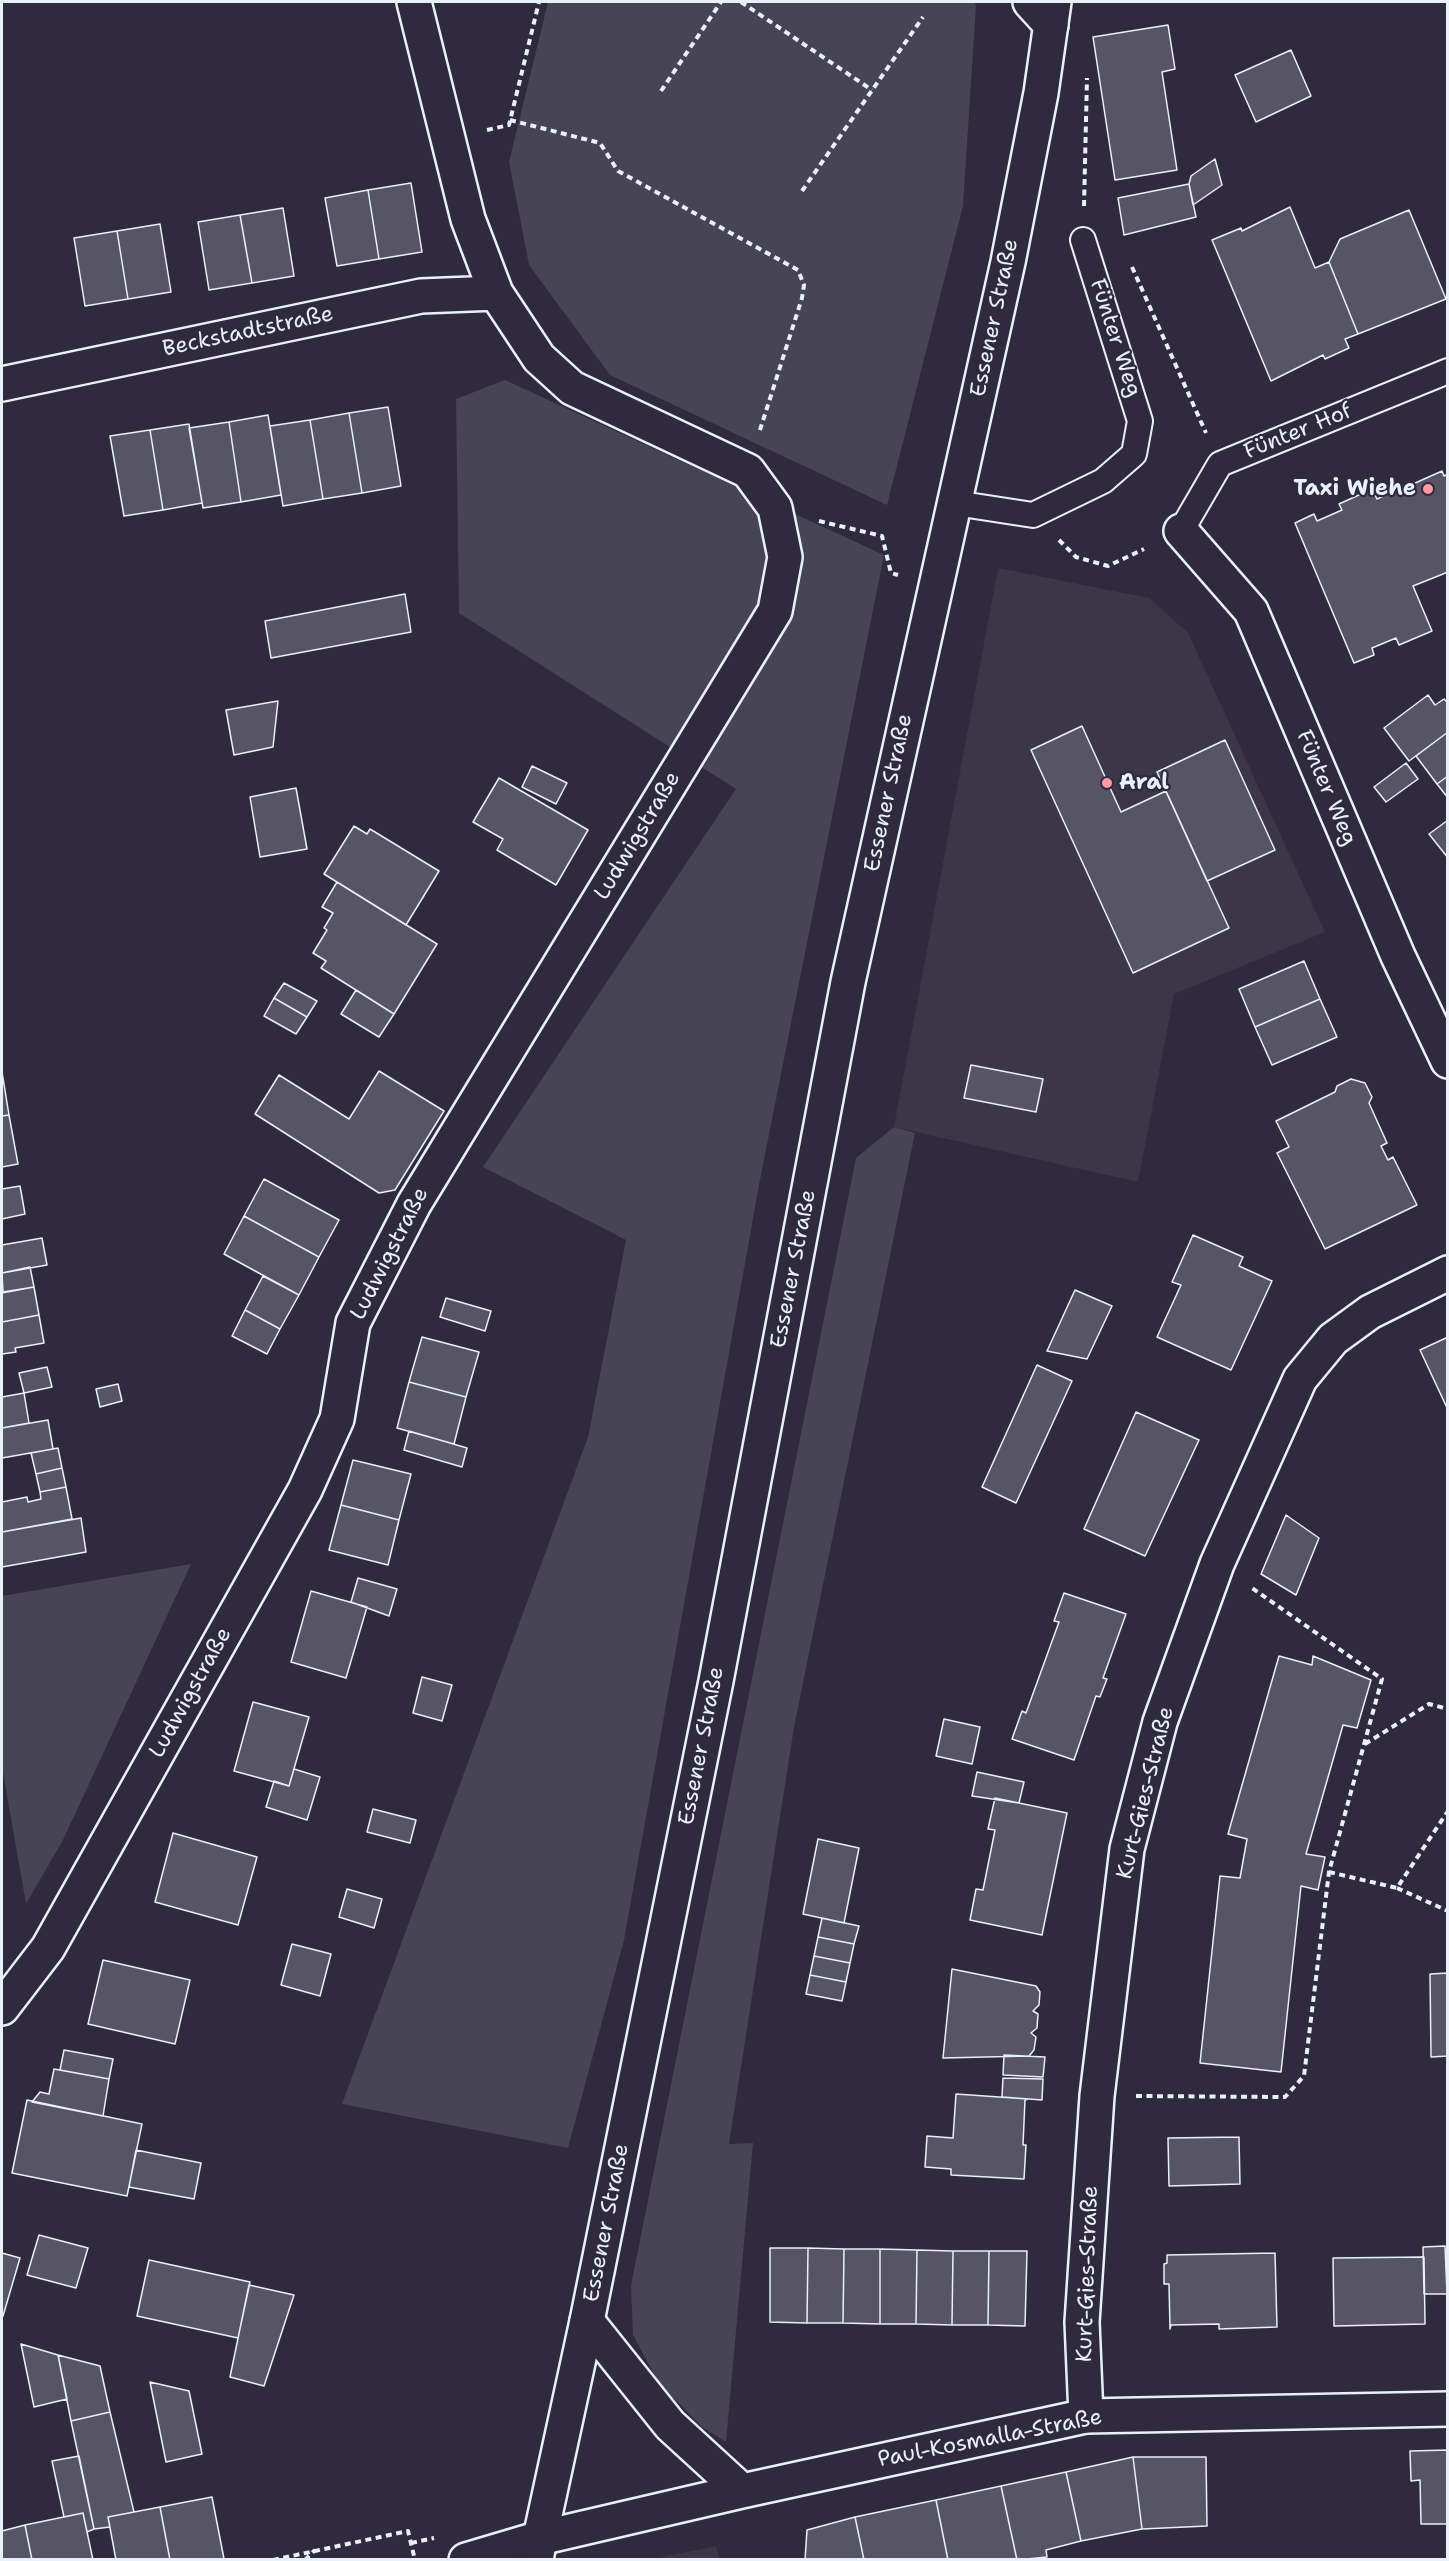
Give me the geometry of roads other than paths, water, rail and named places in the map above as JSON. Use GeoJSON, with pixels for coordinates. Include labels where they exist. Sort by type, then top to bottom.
{"type":"FeatureCollection","features":[{"type":"Feature","properties":{"kind":"street"},"geometry":{"type":"LineString","coordinates":[[414,2],[450,137],[468,219],[496,293]]}},
{"type":"Feature","properties":{"kind":"street","name":"Essener Straße"},"geometry":{"type":"LineString","coordinates":[[538,2549],[587,2321],[713,1693],[848,982],[1008,262],[1041,93],[1045,9]]}},
{"type":"Feature","properties":{"kind":"street","name":"Beckstadtstraße"},"geometry":{"type":"LineString","coordinates":[[2,384],[421,296],[496,293]]}},
{"type":"Feature","properties":{"kind":"street","name":"Ludwigstraße"},"geometry":{"type":"LineString","coordinates":[[2,2008],[48,1948],[305,1490],[337,1419],[353,1323],[414,1204],[775,611],[785,557],[775,508],[748,471],[572,388],[539,358],[496,293]]}},
{"type":"Feature","properties":{"kind":"street","name":"Fünter Weg"},"geometry":{"type":"LineString","coordinates":[[1181,531],[1251,611],[1398,956],[1448,1061]]}},
{"type":"Feature","properties":{"kind":"street","name":"Kurt-Gies-Straße"},"geometry":{"type":"LineString","coordinates":[[1086,2416],[1082,2322],[1097,2096],[1127,1849],[1160,1722],[1217,1564],[1300,1380],[1333,1340],[1370,1312],[1448,1273]]}},
{"type":"Feature","properties":{"kind":"street"},"geometry":{"type":"LineString","coordinates":[[587,2321],[670,2425],[742,2490]]}},
{"type":"Feature","properties":{"kind":"street","name":"Paul-Kosmalla-Straße"},"geometry":{"type":"LineString","coordinates":[[466,2559],[538,2549],[742,2490],[1086,2416],[1448,2409]]}},
{"type":"Feature","properties":{"kind":"lane","name":"Fünter Weg"},"geometry":{"type":"LineString","coordinates":[[955,503],[1033,515],[1103,481],[1134,454],[1140,421],[1083,240]]}},
{"type":"Feature","properties":{"kind":"lane","name":"Fünter Hof"},"geometry":{"type":"LineString","coordinates":[[1181,531],[1220,464],[1448,371]]}},
{"type":"Feature","properties":{"kind":"place","name":"Taxi Wiehe"},"geometry":{"type":"Point","coordinates":[1428,489]}},
{"type":"Feature","properties":{"kind":"place","name":"Aral"},"geometry":{"type":"Point","coordinates":[1107,783]}}]}
